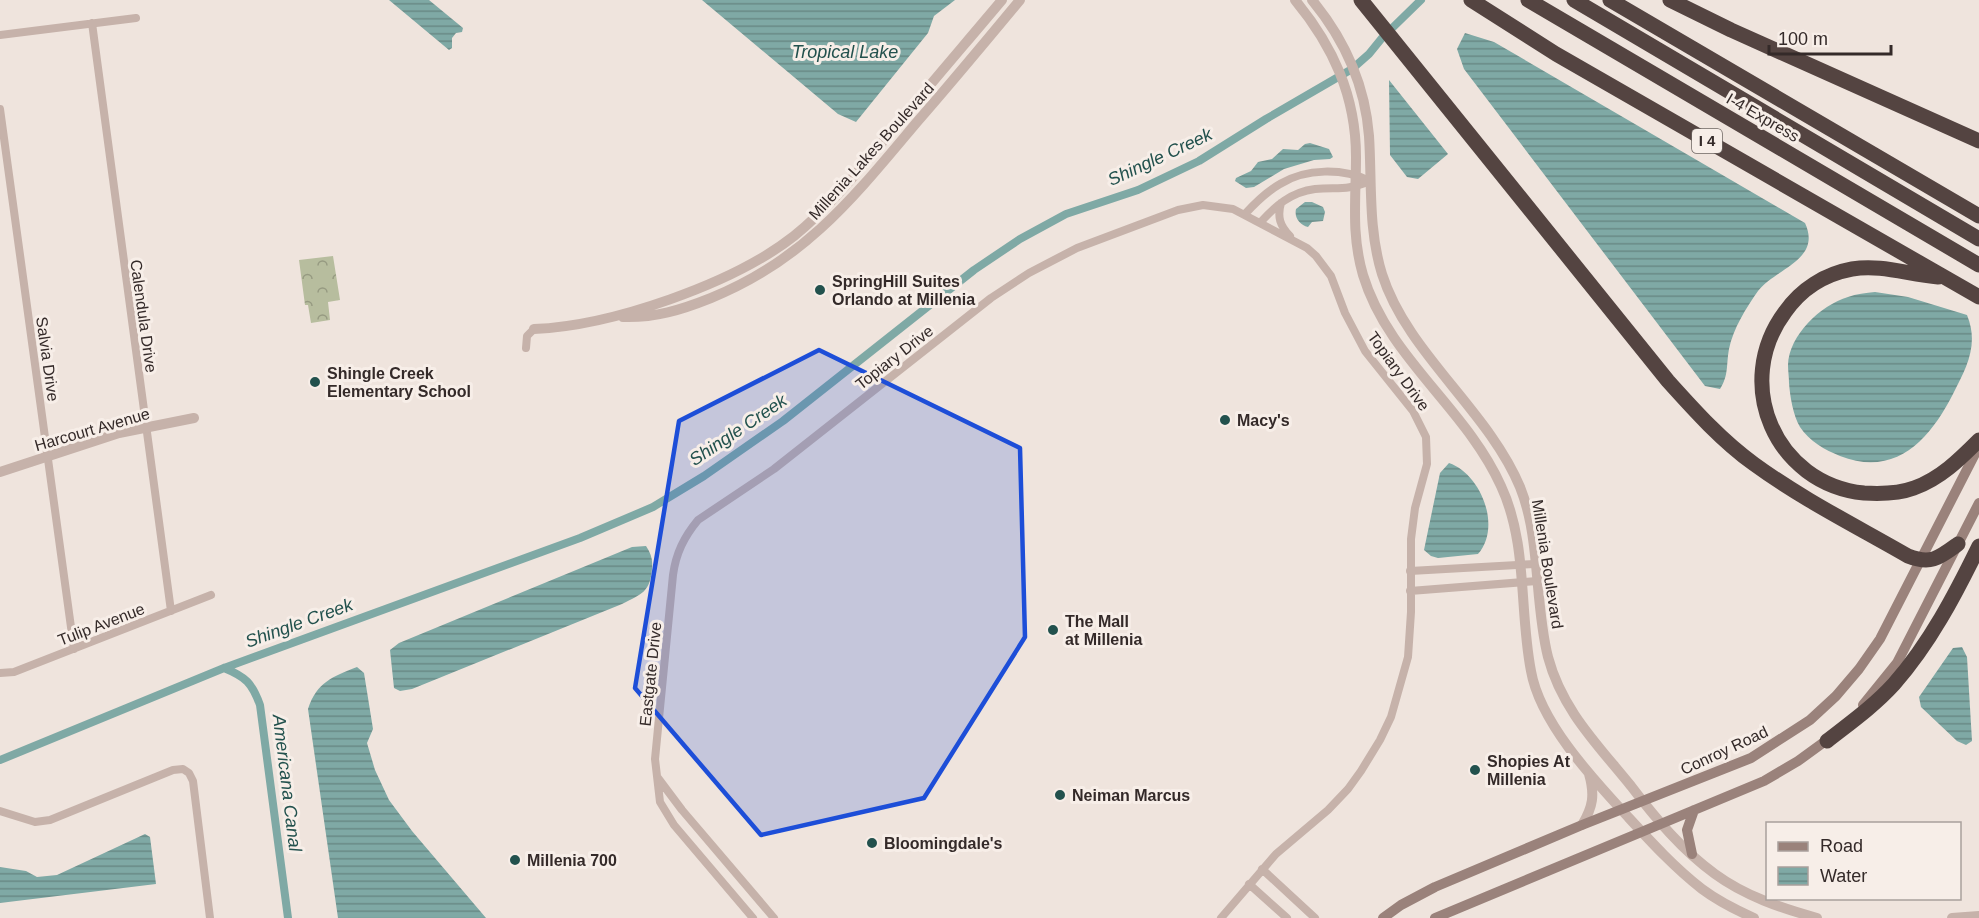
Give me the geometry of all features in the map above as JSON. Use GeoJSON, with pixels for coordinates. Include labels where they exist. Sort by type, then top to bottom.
{"type":"FeatureCollection","features":[{"type":"Feature","properties":{"kind":"highway","name":"I 4"},"geometry":{"type":"LineString","coordinates":[[1471,0],[1556,54],[1979,297]]}},
{"type":"Feature","properties":{"kind":"highway","name":"I-4 Express"},"geometry":{"type":"LineString","coordinates":[[1528,0],[1979,265]]}},
{"type":"Feature","properties":{"kind":"highway","name":"I-4 Express"},"geometry":{"type":"LineString","coordinates":[[1574,0],[1979,239]]}},
{"type":"Feature","properties":{"kind":"highway"},"geometry":{"type":"LineString","coordinates":[[1610,0],[1979,216]]}},
{"type":"Feature","properties":{"kind":"highway"},"geometry":{"type":"LineString","coordinates":[[1670,0],[1731,30],[1979,141]]}},
{"type":"Feature","properties":{"kind":"highway"},"geometry":{"type":"LineString","coordinates":[[1365,6],[1668,381],[1724,439],[1753,464],[1908,556],[1922,561],[1934,559],[1958,544]]}},
{"type":"Feature","properties":{"kind":"highway"},"geometry":{"type":"LineString","coordinates":[[1944,278],[1919,276],[1889,269],[1865,268],[1838,273],[1813,285],[1791,302],[1776,324],[1767,344],[1762,369],[1763,402],[1772,432],[1785,451],[1804,470],[1822,482],[1848,491],[1882,495],[1914,488],[1944,472],[1979,440]]}},
{"type":"Feature","properties":{"kind":"highway"},"geometry":{"type":"LineString","coordinates":[[1827,741],[1864,712],[1893,684],[1928,640],[1958,590],[1979,546]]}},
{"type":"Feature","properties":{"kind":"main road","name":"Conroy Road"},"geometry":{"type":"LineString","coordinates":[[1383,918],[1401,905],[1435,887],[1582,825],[1751,758],[1810,720],[1836,696],[1880,639],[1979,446]]}},
{"type":"Feature","properties":{"kind":"main road"},"geometry":{"type":"LineString","coordinates":[[1435,918],[1764,781],[1827,741],[1854,716],[1897,663],[1979,503]]}},
{"type":"Feature","properties":{"kind":"main road"},"geometry":{"type":"LineString","coordinates":[[1692,854],[1687,830],[1694,810]]}},
{"type":"Feature","properties":{"kind":"street","name":"Millenia Lakes Boulevard"},"geometry":{"type":"LineString","coordinates":[[534,329],[556,328],[616,316],[682,295],[722,279],[794,236],[855,175],[1002,0]]}},
{"type":"Feature","properties":{"kind":"street","name":"Millenia Lakes Boulevard"},"geometry":{"type":"LineString","coordinates":[[616,316],[644,318],[664,314],[736,288],[766,271],[812,238],[851,201],[1020,0]]}},
{"type":"Feature","properties":{"kind":"street","name":"Millenia Boulevard"},"geometry":{"type":"LineString","coordinates":[[1295,0],[1321,34],[1335,59],[1347,90],[1354,128],[1354,223],[1363,275],[1374,303],[1396,342],[1487,459],[1510,508],[1516,533],[1531,674],[1547,714],[1588,771],[1675,867],[1704,891],[1754,918]]}},
{"type":"Feature","properties":{"kind":"street","name":"Millenia Boulevard"},"geometry":{"type":"LineString","coordinates":[[1312,0],[1333,27],[1347,51],[1359,82],[1368,128],[1374,245],[1389,292],[1407,325],[1505,458],[1520,488],[1529,520],[1542,631],[1559,688],[1582,728],[1660,824],[1715,875],[1765,902],[1816,918]]}},
{"type":"Feature","properties":{"kind":"street"},"geometry":{"type":"LineString","coordinates":[[0,35],[136,18]]}},
{"type":"Feature","properties":{"kind":"street","name":"Calendula Drive"},"geometry":{"type":"LineString","coordinates":[[92,23],[171,612]]}},
{"type":"Feature","properties":{"kind":"street","name":"Salvia Drive"},"geometry":{"type":"LineString","coordinates":[[0,109],[74,649]]}},
{"type":"Feature","properties":{"kind":"street"},"geometry":{"type":"LineString","coordinates":[[1245,214],[1270,190],[1292,178],[1313,173],[1355,174],[1370,181]]}},
{"type":"Feature","properties":{"kind":"street"},"geometry":{"type":"LineString","coordinates":[[1260,223],[1281,202],[1305,191],[1354,188],[1370,181]]}},
{"type":"Feature","properties":{"kind":"street","name":"Topiary Drive"},"geometry":{"type":"LineString","coordinates":[[1221,918],[1276,854],[1328,810],[1348,789],[1380,740],[1398,698],[1407,659],[1410,636],[1413,524],[1428,454],[1423,428],[1413,411],[1365,351],[1324,265],[1282,226],[1279,219],[1281,202]]}},
{"type":"Feature","properties":{"kind":"street","name":"Topiary Drive"},"geometry":{"type":"LineString","coordinates":[[673,575],[675,558],[681,544],[698,520],[774,469],[1011,284],[1043,264],[1077,248],[1178,210],[1203,205],[1218,206],[1245,214],[1296,240]]}},
{"type":"Feature","properties":{"kind":"street"},"geometry":{"type":"LineString","coordinates":[[526,348],[526,336],[534,329]]}},
{"type":"Feature","properties":{"kind":"street","name":"Harcourt Avenue"},"geometry":{"type":"LineString","coordinates":[[0,472],[119,433],[194,418]]}},
{"type":"Feature","properties":{"kind":"street"},"geometry":{"type":"LineString","coordinates":[[1410,571],[1535,564]]}},
{"type":"Feature","properties":{"kind":"street","name":"Eastgate Drive"},"geometry":{"type":"LineString","coordinates":[[673,575],[655,759],[660,802],[665,812],[753,918]]}},
{"type":"Feature","properties":{"kind":"street"},"geometry":{"type":"LineString","coordinates":[[1410,591],[1537,581]]}},
{"type":"Feature","properties":{"kind":"street","name":"Tulip Avenue"},"geometry":{"type":"LineString","coordinates":[[0,673],[14,672],[211,595]]}},
{"type":"Feature","properties":{"kind":"street"},"geometry":{"type":"LineString","coordinates":[[0,811],[35,822],[50,820],[183,768],[193,781],[210,918]]}},
{"type":"Feature","properties":{"kind":"street"},"geometry":{"type":"LineString","coordinates":[[1582,825],[1593,802],[1593,789],[1588,771]]}},
{"type":"Feature","properties":{"kind":"street"},"geometry":{"type":"LineString","coordinates":[[657,776],[682,810],[774,918]]}},
{"type":"Feature","properties":{"kind":"street"},"geometry":{"type":"LineString","coordinates":[[1262,869],[1315,918]]}},
{"type":"Feature","properties":{"kind":"street"},"geometry":{"type":"LineString","coordinates":[[1249,884],[1287,918]]}},
{"type":"Feature","properties":{"kind":"street"},"geometry":{"type":"LineString","coordinates":[[1952,918],[1979,916]]}},
{"type":"Feature","properties":{"kind":"highlighted area"},"geometry":{"type":"Polygon","coordinates":[[[819,350],[1020,448],[1025,637],[924,798],[761,835],[635,688],[679,421],[819,350]]]}},
{"type":"Feature","properties":{"kind":"green space"},"geometry":{"type":"Polygon","coordinates":[[[333,256],[340,300],[328,302],[330,320],[311,323],[308,305],[305,305],[299,260],[333,256]]]}},
{"type":"Feature","properties":{"kind":"water"},"geometry":{"type":"Polygon","coordinates":[[[389,0],[429,0],[463,28],[462,32],[456,33],[452,38],[452,48],[449,50],[389,0]]]}},
{"type":"Feature","properties":{"kind":"water","name":"Tropical Lake"},"geometry":{"type":"Polygon","coordinates":[[[702,0],[955,0],[934,16],[928,33],[856,122],[838,114],[702,0]]]}},
{"type":"Feature","properties":{"kind":"water"},"geometry":{"type":"Polygon","coordinates":[[[1465,33],[1494,42],[1805,223],[1809,236],[1802,255],[1758,291],[1740,319],[1731,341],[1726,374],[1720,389],[1705,386],[1464,69],[1457,49],[1465,33]]]}},
{"type":"Feature","properties":{"kind":"water"},"geometry":{"type":"Polygon","coordinates":[[[1389,80],[1448,154],[1418,179],[1407,177],[1390,155],[1389,80]]]}},
{"type":"Feature","properties":{"kind":"water"},"geometry":{"type":"Polygon","coordinates":[[[1310,143],[1329,149],[1333,157],[1284,169],[1254,187],[1246,188],[1235,181],[1236,178],[1251,171],[1258,162],[1272,159],[1283,149],[1298,150],[1310,143]]]}},
{"type":"Feature","properties":{"kind":"water"},"geometry":{"type":"Polygon","coordinates":[[[1305,202],[1312,202],[1323,207],[1325,212],[1323,221],[1312,222],[1308,227],[1300,223],[1296,209],[1305,202]]]}},
{"type":"Feature","properties":{"kind":"water"},"geometry":{"type":"Polygon","coordinates":[[[1875,292],[1908,297],[1967,315],[1972,336],[1967,365],[1934,426],[1909,450],[1894,458],[1878,462],[1860,461],[1840,456],[1813,441],[1804,432],[1792,405],[1788,365],[1794,343],[1800,332],[1817,314],[1848,297],[1875,292]]]}},
{"type":"Feature","properties":{"kind":"water"},"geometry":{"type":"Polygon","coordinates":[[[1449,463],[1470,478],[1479,490],[1488,516],[1488,530],[1485,543],[1478,554],[1438,558],[1424,550],[1440,473],[1449,463]]]}},
{"type":"Feature","properties":{"kind":"water"},"geometry":{"type":"Polygon","coordinates":[[[646,546],[652,560],[651,577],[647,588],[635,598],[412,689],[400,691],[394,688],[390,650],[399,643],[632,547],[646,546]]]}},
{"type":"Feature","properties":{"kind":"water"},"geometry":{"type":"Polygon","coordinates":[[[1962,647],[1967,657],[1972,741],[1966,745],[1957,741],[1921,707],[1919,697],[1953,648],[1962,647]]]}},
{"type":"Feature","properties":{"kind":"water"},"geometry":{"type":"Polygon","coordinates":[[[357,667],[364,673],[373,729],[367,743],[375,770],[389,800],[412,831],[486,918],[338,918],[308,709],[321,686],[357,667]]]}},
{"type":"Feature","properties":{"kind":"water"},"geometry":{"type":"Polygon","coordinates":[[[145,834],[150,837],[156,884],[0,903],[0,867],[26,871],[37,877],[57,875],[145,834]]]}},
{"type":"Feature","properties":{"kind":"waterway","name":"Shingle Creek"},"geometry":{"type":"LineString","coordinates":[[0,760],[224,668],[580,538],[653,507],[704,476],[783,421],[974,270],[1020,239],[1066,214],[1138,190],[1199,161],[1352,69],[1421,0]]}},
{"type":"Feature","properties":{"kind":"waterway","name":"Americana Canal"},"geometry":{"type":"LineString","coordinates":[[224,668],[238,674],[247,682],[260,705],[288,918]]}},
{"type":"Feature","properties":{"kind":"place","name":"SpringHill Suites Orlando at Millenia"},"geometry":{"type":"Point","coordinates":[820,290]}},
{"type":"Feature","properties":{"kind":"place","name":"Shingle Creek Elementary School"},"geometry":{"type":"Point","coordinates":[315,382]}},
{"type":"Feature","properties":{"kind":"place","name":"Macy's"},"geometry":{"type":"Point","coordinates":[1225,420]}},
{"type":"Feature","properties":{"kind":"place","name":"The Mall at Millenia"},"geometry":{"type":"Point","coordinates":[1053,630]}},
{"type":"Feature","properties":{"kind":"place","name":"Shopies At Millenia"},"geometry":{"type":"Point","coordinates":[1475,770]}},
{"type":"Feature","properties":{"kind":"place","name":"Neiman Marcus"},"geometry":{"type":"Point","coordinates":[1060,795]}},
{"type":"Feature","properties":{"kind":"place","name":"Bloomingdale's"},"geometry":{"type":"Point","coordinates":[872,843]}},
{"type":"Feature","properties":{"kind":"place","name":"Millenia 700"},"geometry":{"type":"Point","coordinates":[515,860]}}]}
